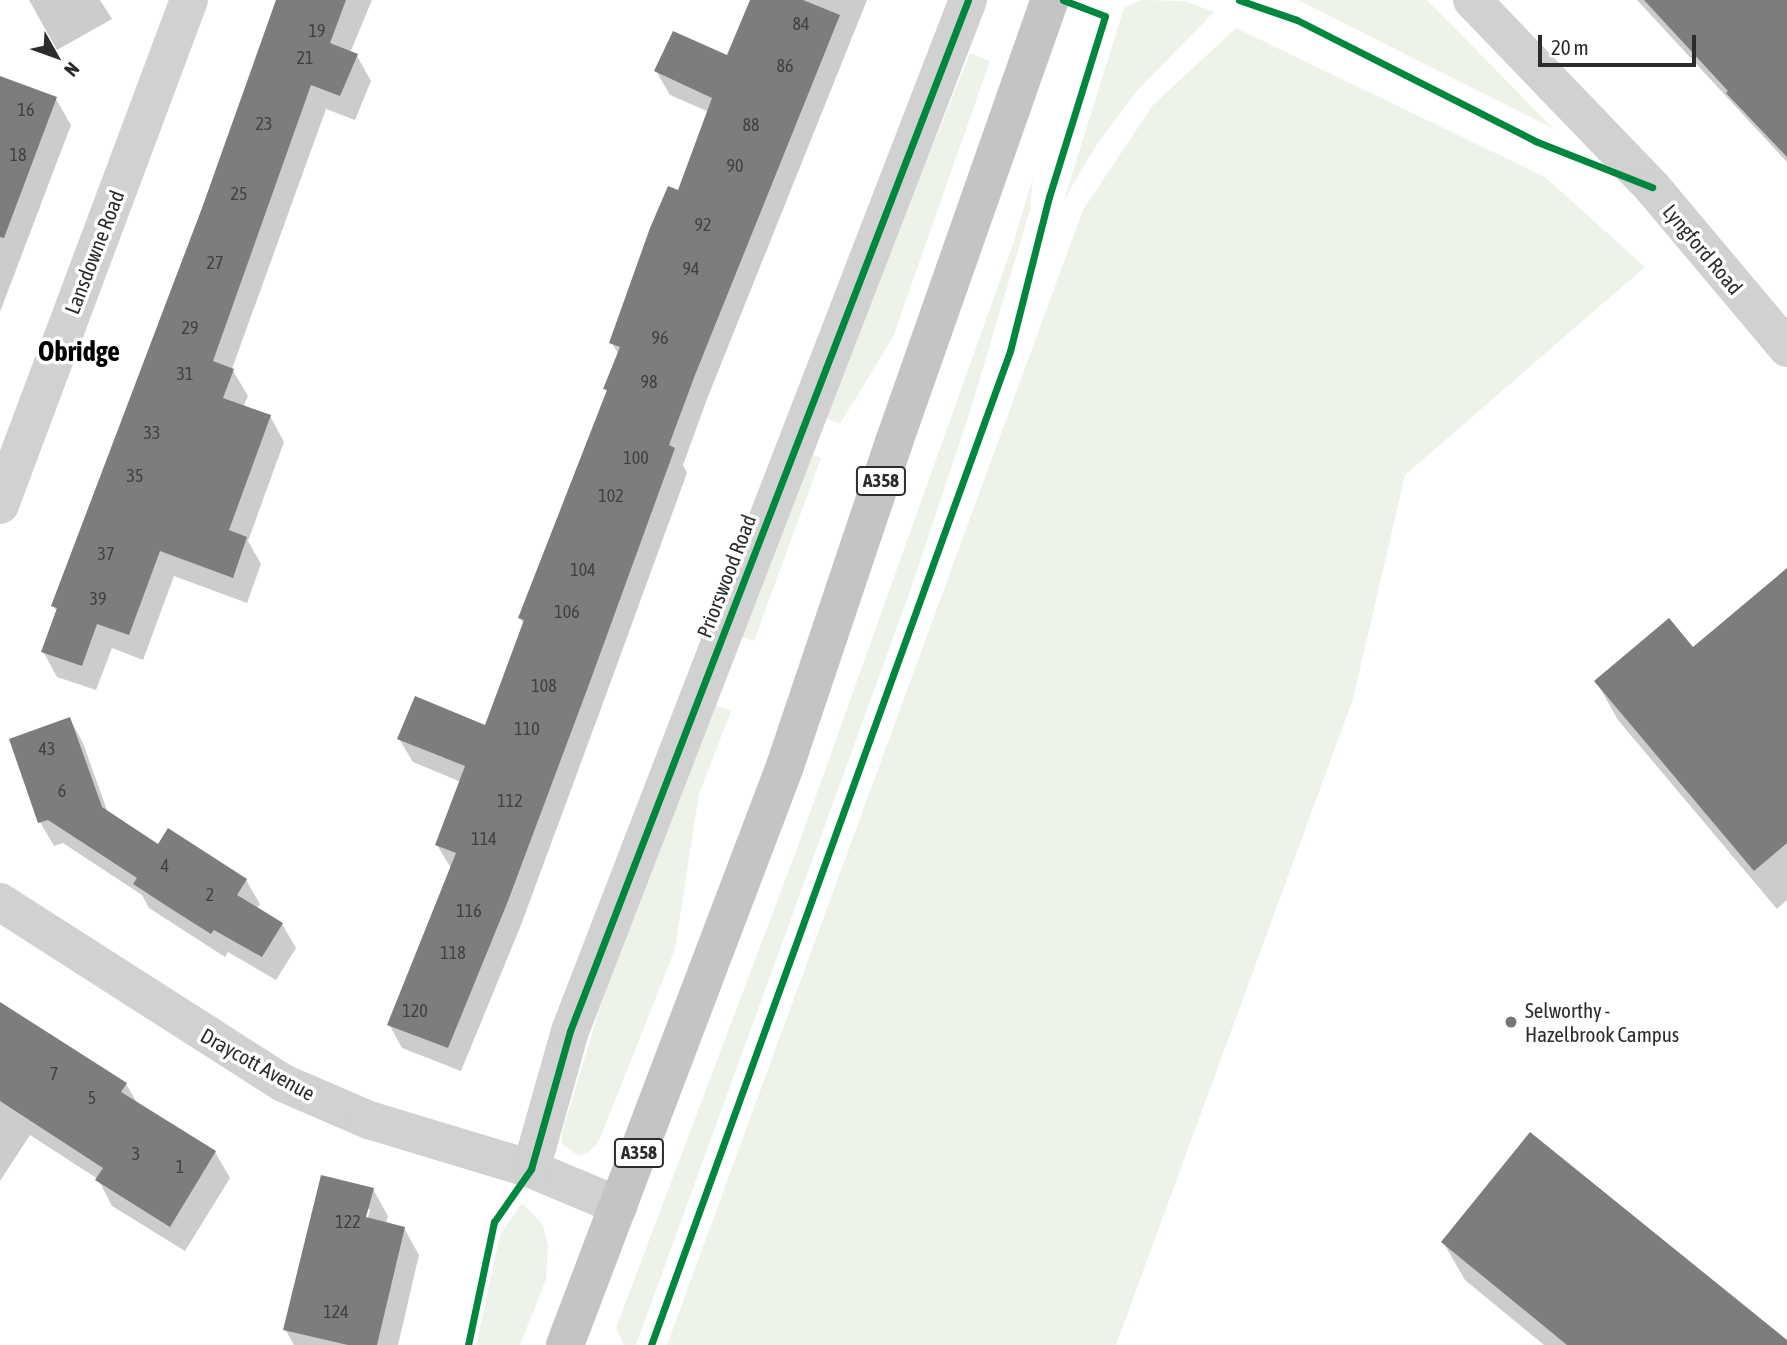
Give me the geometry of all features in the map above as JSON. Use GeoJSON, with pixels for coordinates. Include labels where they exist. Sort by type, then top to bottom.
{"type":"FeatureCollection","features":[{"type":"Feature","properties":{"kind":"main road","name":"A358"},"geometry":{"type":"LineString","coordinates":[[565,1345],[785,766],[894,442],[1050,0]]}},
{"type":"Feature","properties":{"kind":"street","name":"Lansdowne Road"},"geometry":{"type":"LineString","coordinates":[[0,505],[189,0]]}},
{"type":"Feature","properties":{"kind":"street","name":"Priorswood Road"},"geometry":{"type":"LineString","coordinates":[[531,1169],[570,1031],[968,0]]}},
{"type":"Feature","properties":{"kind":"street","name":"Lyngford Road"},"geometry":{"type":"LineString","coordinates":[[1472,0],[1652,187],[1787,348]]}},
{"type":"Feature","properties":{"kind":"street","name":"Draycott Avenue"},"geometry":{"type":"LineString","coordinates":[[0,902],[283,1083],[369,1120],[531,1169],[619,1206]]}},
{"type":"Feature","properties":{"kind":"shaded area"},"geometry":{"type":"Polygon","coordinates":[[[1141,0],[1185,1],[1214,12],[1135,93],[1096,146],[1064,200],[1124,8],[1141,0]]]}},
{"type":"Feature","properties":{"kind":"shaded area"},"geometry":{"type":"Polygon","coordinates":[[[1298,0],[1427,0],[1554,129],[1298,0]]]}},
{"type":"Feature","properties":{"kind":"shaded area"},"geometry":{"type":"Polygon","coordinates":[[[1236,28],[1545,177],[1645,267],[1405,475],[1353,699],[1116,1345],[667,1345],[1083,210],[1153,105],[1236,28]]]}},
{"type":"Feature","properties":{"kind":"shaded area"},"geometry":{"type":"Polygon","coordinates":[[[970,53],[990,61],[893,337],[840,424],[823,417],[970,53]]]}},
{"type":"Feature","properties":{"kind":"shaded area"},"geometry":{"type":"Polygon","coordinates":[[[1033,177],[1030,210],[969,415],[912,586],[636,1345],[624,1345],[616,1328],[798,846],[1014,241],[1033,177]]]}},
{"type":"Feature","properties":{"kind":"shaded area"},"geometry":{"type":"Polygon","coordinates":[[[811,454],[821,458],[754,641],[739,636],[811,454]]]}},
{"type":"Feature","properties":{"kind":"shaded area"},"geometry":{"type":"Polygon","coordinates":[[[711,703],[731,711],[699,794],[675,949],[599,1141],[589,1152],[579,1156],[562,1144],[562,1133],[600,1007],[711,703]]]}},
{"type":"Feature","properties":{"kind":"shaded area"},"geometry":{"type":"Polygon","coordinates":[[[522,1203],[543,1225],[548,1247],[546,1279],[520,1345],[476,1345],[500,1235],[522,1203]]]}},
{"type":"Feature","properties":{"kind":"building"},"geometry":{"type":"Polygon","coordinates":[[[276,0],[346,0],[330,43],[358,54],[340,96],[311,85],[213,361],[234,369],[223,398],[271,415],[229,530],[247,537],[233,578],[160,551],[129,635],[97,624],[82,666],[41,652],[57,608],[51,606],[202,208],[276,0]]]}},
{"type":"Feature","properties":{"kind":"building"},"geometry":{"type":"Polygon","coordinates":[[[750,0],[803,0],[840,15],[695,375],[669,445],[675,448],[591,679],[508,901],[448,1048],[387,1025],[456,853],[435,845],[465,766],[397,739],[415,696],[485,725],[524,620],[518,618],[607,390],[603,389],[620,347],[609,343],[650,228],[668,186],[678,190],[712,98],[654,71],[673,31],[727,55],[750,0]]]}},
{"type":"Feature","properties":{"kind":"building"},"geometry":{"type":"Polygon","coordinates":[[[1644,0],[1787,0],[1787,157],[1726,93],[1728,91],[1644,0]]]}},
{"type":"Feature","properties":{"kind":"building"},"geometry":{"type":"Polygon","coordinates":[[[0,76],[57,97],[4,238],[0,237],[0,76]]]}},
{"type":"Feature","properties":{"kind":"building"},"geometry":{"type":"Polygon","coordinates":[[[1787,568],[1787,843],[1754,871],[1594,681],[1669,618],[1693,647],[1787,568]]]}},
{"type":"Feature","properties":{"kind":"building"},"geometry":{"type":"Polygon","coordinates":[[[70,717],[102,807],[158,844],[168,828],[247,879],[237,895],[283,923],[262,957],[214,930],[211,934],[173,910],[133,884],[137,878],[48,820],[38,823],[9,739],[70,717]]]}},
{"type":"Feature","properties":{"kind":"building"},"geometry":{"type":"Polygon","coordinates":[[[0,1002],[127,1083],[121,1092],[216,1151],[170,1227],[95,1180],[103,1168],[0,1101],[0,1002]]]}},
{"type":"Feature","properties":{"kind":"building"},"geometry":{"type":"Polygon","coordinates":[[[1530,1132],[1787,1340],[1787,1345],[1567,1345],[1441,1242],[1530,1132]]]}},
{"type":"Feature","properties":{"kind":"building"},"geometry":{"type":"Polygon","coordinates":[[[321,1175],[374,1188],[366,1217],[405,1227],[377,1345],[348,1345],[283,1330],[321,1175]]]}},
{"type":"Feature","properties":{"kind":"cycle path"},"geometry":{"type":"LineString","coordinates":[[468,1345],[494,1222],[531,1169],[570,1031],[968,0]]}},
{"type":"Feature","properties":{"kind":"cycle path"},"geometry":{"type":"LineString","coordinates":[[651,1345],[1010,351],[1049,197],[1105,16],[1063,0]]}},
{"type":"Feature","properties":{"kind":"cycle path"},"geometry":{"type":"LineString","coordinates":[[1239,0],[1297,20],[1535,141],[1652,187]]}},
{"type":"Feature","properties":{"kind":"place","name":"Selworthy - Hazelbrook Campus"},"geometry":{"type":"Point","coordinates":[1511,1022]}},
{"type":"Feature","properties":{"kind":"district","name":"Obridge"},"geometry":{"type":"Point","coordinates":[79,351]}}]}
